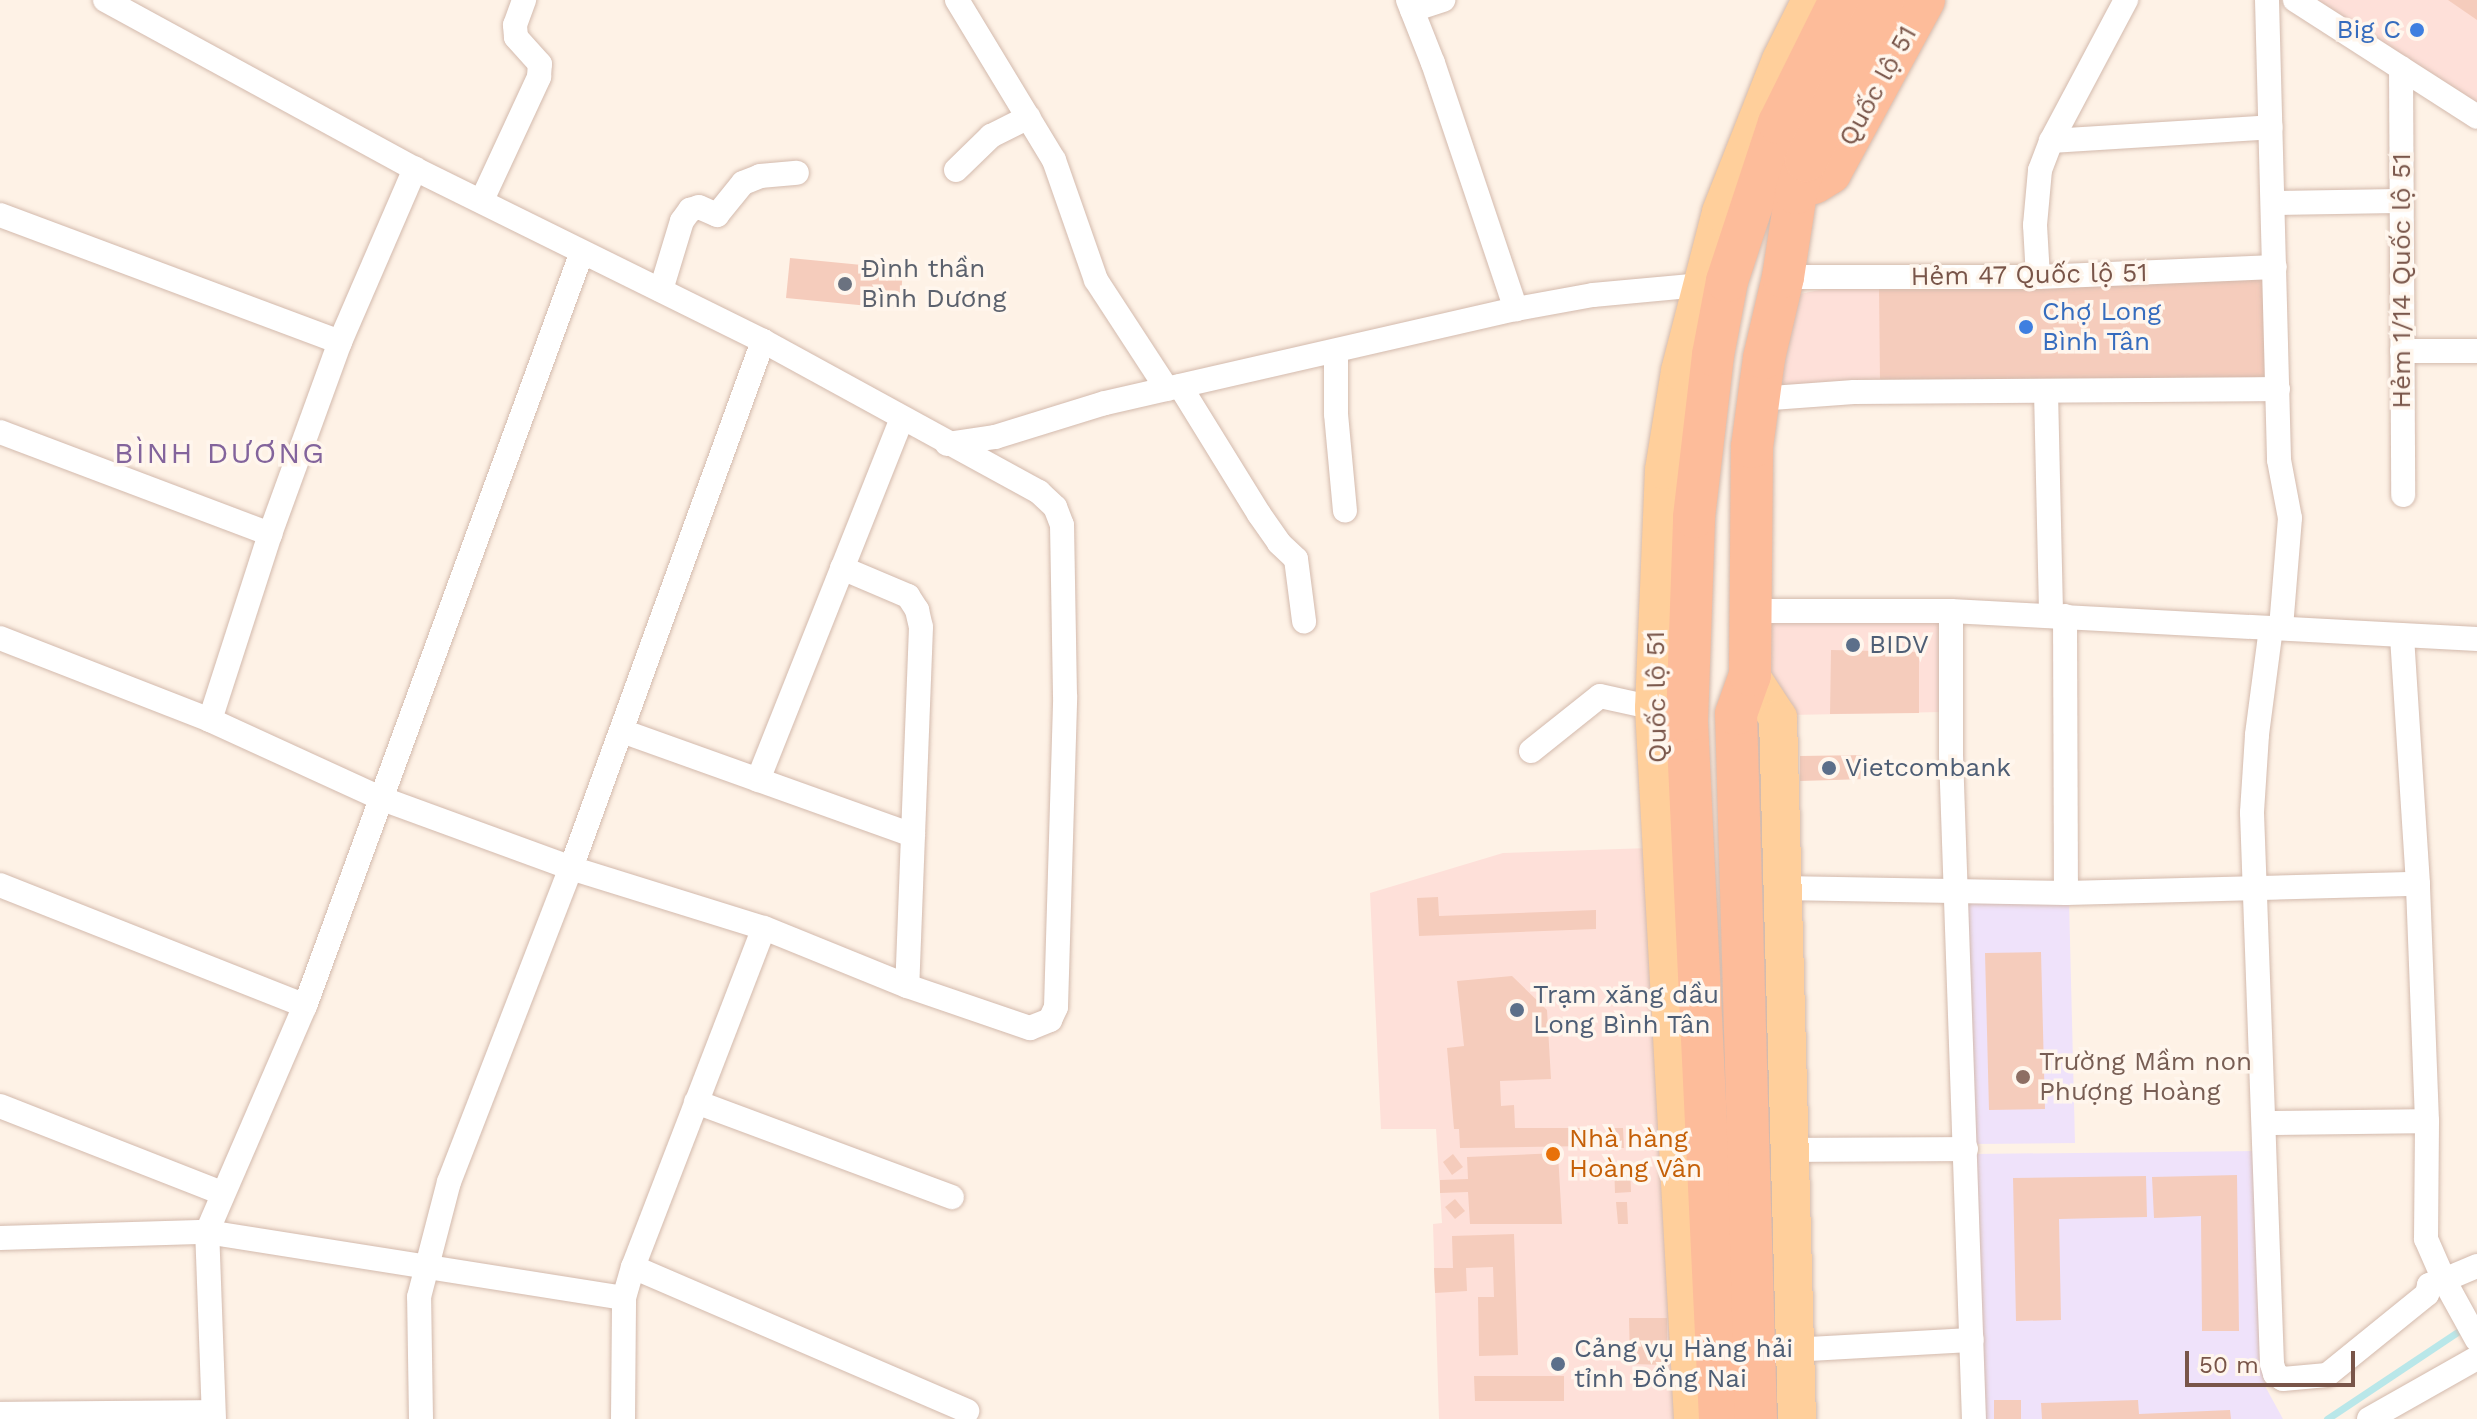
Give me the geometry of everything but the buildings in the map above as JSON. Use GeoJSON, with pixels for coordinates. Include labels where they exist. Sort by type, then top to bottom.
{"type":"FeatureCollection","features":[{"type":"Feature","properties":{"kind":"highway","name":"Quốc lộ 51"},"geometry":{"type":"LineString","coordinates":[[1720,1419],[1687,721],[1694,517],[1710,370],[1712,287],[1779,123],[1840,0]]}},
{"type":"Feature","properties":{"kind":"highway"},"geometry":{"type":"LineString","coordinates":[[1756,1419],[1736,714],[1750,675],[1750,495],[1758,399],[1783,277],[1796,193],[1806,161],[1883,0]]}},
{"type":"Feature","properties":{"kind":"highway","name":"Quốc lộ 51"},"geometry":{"type":"LineString","coordinates":[[1796,193],[1830,173],[1924,0]]}},
{"type":"Feature","properties":{"kind":"main road","name":"Quốc lộ 51"},"geometry":{"type":"LineString","coordinates":[[1693,1419],[1654,708],[1664,470],[1680,371],[1712,287],[1745,145],[1781,60],[1811,0]]}},
{"type":"Feature","properties":{"kind":"main road"},"geometry":{"type":"LineString","coordinates":[[1750,675],[1778,718],[1797,1419]]}},
{"type":"Feature","properties":{"kind":"street"},"geometry":{"type":"LineString","coordinates":[[0,638],[210,720],[380,798],[571,868],[764,928],[907,986],[1030,1028],[1050,1020],[1056,1007],[1065,696],[1062,525],[1055,507],[1039,492],[763,341],[415,169],[105,0]]}},
{"type":"Feature","properties":{"kind":"street"},"geometry":{"type":"LineString","coordinates":[[482,200],[539,77],[540,64],[516,37],[515,25],[524,0]]}},
{"type":"Feature","properties":{"kind":"street"},"geometry":{"type":"LineString","coordinates":[[957,0],[1029,117],[1064,183],[1092,272],[1269,529],[1296,559],[1304,621]]}},
{"type":"Feature","properties":{"kind":"street"},"geometry":{"type":"LineString","coordinates":[[1443,0],[1410,5],[1516,309]]}},
{"type":"Feature","properties":{"kind":"street"},"geometry":{"type":"LineString","coordinates":[[2038,277],[2037,198],[2040,170],[2051,141],[2126,0]]}},
{"type":"Feature","properties":{"kind":"street"},"geometry":{"type":"LineString","coordinates":[[2267,0],[2279,460],[2290,518],[2254,766],[2255,890],[2275,1374],[2283,1379],[2327,1375],[2427,1294],[2429,1285],[2477,1266]]}},
{"type":"Feature","properties":{"kind":"street"},"geometry":{"type":"LineString","coordinates":[[2295,0],[2477,117]]}},
{"type":"Feature","properties":{"kind":"street","name":"Hẻm 1/14 Quốc lộ 51"},"geometry":{"type":"LineString","coordinates":[[2401,68],[2403,495]]}},
{"type":"Feature","properties":{"kind":"street"},"geometry":{"type":"LineString","coordinates":[[956,170],[991,136],[1029,117]]}},
{"type":"Feature","properties":{"kind":"street"},"geometry":{"type":"LineString","coordinates":[[2051,141],[2271,127]]}},
{"type":"Feature","properties":{"kind":"street"},"geometry":{"type":"LineString","coordinates":[[210,720],[270,534],[340,342],[415,169]]}},
{"type":"Feature","properties":{"kind":"street"},"geometry":{"type":"LineString","coordinates":[[661,290],[682,221],[690,210],[699,207],[717,215],[743,183],[760,176],[797,173]]}},
{"type":"Feature","properties":{"kind":"street"},"geometry":{"type":"LineString","coordinates":[[2273,203],[2401,201]]}},
{"type":"Feature","properties":{"kind":"street"},"geometry":{"type":"LineString","coordinates":[[0,215],[340,342]]}},
{"type":"Feature","properties":{"kind":"street"},"geometry":{"type":"LineString","coordinates":[[0,1414],[214,1415],[207,1232],[305,1006],[582,252]]}},
{"type":"Feature","properties":{"kind":"street","name":"Hẻm 47 Quốc lộ 51"},"geometry":{"type":"LineString","coordinates":[[1783,277],[2038,277],[2275,267]]}},
{"type":"Feature","properties":{"kind":"street"},"geometry":{"type":"LineString","coordinates":[[947,444],[995,437],[1105,403],[1516,309],[1593,295],[1712,287]]}},
{"type":"Feature","properties":{"kind":"street"},"geometry":{"type":"LineString","coordinates":[[421,1419],[419,1297],[449,1182],[571,868],[763,341]]}},
{"type":"Feature","properties":{"kind":"street"},"geometry":{"type":"LineString","coordinates":[[1336,351],[1338,441],[1345,511]]}},
{"type":"Feature","properties":{"kind":"street"},"geometry":{"type":"LineString","coordinates":[[2402,351],[2477,351]]}},
{"type":"Feature","properties":{"kind":"street"},"geometry":{"type":"LineString","coordinates":[[1758,399],[1854,392],[2278,389]]}},
{"type":"Feature","properties":{"kind":"street"},"geometry":{"type":"LineString","coordinates":[[2046,391],[2058,616],[2066,893]]}},
{"type":"Feature","properties":{"kind":"street"},"geometry":{"type":"LineString","coordinates":[[758,780],[902,419]]}},
{"type":"Feature","properties":{"kind":"street"},"geometry":{"type":"LineString","coordinates":[[0,432],[270,534]]}},
{"type":"Feature","properties":{"kind":"street"},"geometry":{"type":"LineString","coordinates":[[842,568],[908,596],[917,610],[921,627],[907,986]]}},
{"type":"Feature","properties":{"kind":"street"},"geometry":{"type":"LineString","coordinates":[[1750,611],[1951,611],[2477,639]]}},
{"type":"Feature","properties":{"kind":"street"},"geometry":{"type":"LineString","coordinates":[[1951,611],[1951,755],[1974,1419]]}},
{"type":"Feature","properties":{"kind":"street"},"geometry":{"type":"LineString","coordinates":[[2402,636],[2418,884],[2427,1121],[2426,1239],[2444,1280],[2477,1340]]}},
{"type":"Feature","properties":{"kind":"street"},"geometry":{"type":"LineString","coordinates":[[1531,751],[1600,696],[1654,708]]}},
{"type":"Feature","properties":{"kind":"street"},"geometry":{"type":"LineString","coordinates":[[622,731],[913,835]]}},
{"type":"Feature","properties":{"kind":"street"},"geometry":{"type":"LineString","coordinates":[[1781,888],[2066,893],[2418,884]]}},
{"type":"Feature","properties":{"kind":"street"},"geometry":{"type":"LineString","coordinates":[[0,885],[305,1006]]}},
{"type":"Feature","properties":{"kind":"street"},"geometry":{"type":"LineString","coordinates":[[623,1419],[624,1298],[633,1267],[764,928]]}},
{"type":"Feature","properties":{"kind":"street"},"geometry":{"type":"LineString","coordinates":[[696,1102],[952,1197]]}},
{"type":"Feature","properties":{"kind":"street"},"geometry":{"type":"LineString","coordinates":[[0,1106],[222,1193]]}},
{"type":"Feature","properties":{"kind":"street"},"geometry":{"type":"LineString","coordinates":[[2266,1123],[2427,1121]]}},
{"type":"Feature","properties":{"kind":"street"},"geometry":{"type":"LineString","coordinates":[[1789,1150],[1966,1149]]}},
{"type":"Feature","properties":{"kind":"street"},"geometry":{"type":"LineString","coordinates":[[0,1238],[207,1232],[624,1298]]}},
{"type":"Feature","properties":{"kind":"street"},"geometry":{"type":"LineString","coordinates":[[633,1267],[967,1411]]}},
{"type":"Feature","properties":{"kind":"street"},"geometry":{"type":"LineString","coordinates":[[1754,1352],[1972,1340]]}},
{"type":"Feature","properties":{"kind":"street"},"geometry":{"type":"LineString","coordinates":[[2369,1419],[2477,1358]]}},
{"type":"Feature","properties":{"kind":"shaded area","name":"Big C"},"geometry":{"type":"Polygon","coordinates":[[[2310,0],[2477,0],[2477,108],[2310,0]]]}},
{"type":"Feature","properties":{"kind":"shaded area"},"geometry":{"type":"Polygon","coordinates":[[[1839,286],[1892,287],[2270,381],[1772,390],[1790,296],[1839,286]]]}},
{"type":"Feature","properties":{"kind":"shaded area","name":"BIDV"},"geometry":{"type":"Polygon","coordinates":[[[1763,619],[1943,619],[1942,712],[1791,715],[1763,671],[1763,619]]]}},
{"type":"Feature","properties":{"kind":"shaded area"},"geometry":{"type":"Polygon","coordinates":[[[1649,848],[1680,1419],[1439,1419],[1433,1224],[1442,1223],[1436,1129],[1381,1129],[1370,893],[1503,853],[1649,848]]]}},
{"type":"Feature","properties":{"kind":"shaded area","name":"Trường Mầm non Phượng Hoàng"},"geometry":{"type":"Polygon","coordinates":[[[1967,899],[2069,900],[2075,1143],[1975,1144],[1967,899]]]}},
{"type":"Feature","properties":{"kind":"shaded area"},"geometry":{"type":"Polygon","coordinates":[[[2258,1151],[2265,1386],[2283,1419],[1983,1419],[1974,1154],[2258,1151]]]}},
{"type":"Feature","properties":{"kind":"waterway"},"geometry":{"type":"LineString","coordinates":[[2327,1419],[2465,1327]]}},
{"type":"Feature","properties":{"kind":"place","name":"Big C"},"geometry":{"type":"Point","coordinates":[2417,30]}},
{"type":"Feature","properties":{"kind":"place","name":"Đình thần Bình Dương"},"geometry":{"type":"Point","coordinates":[845,284]}},
{"type":"Feature","properties":{"kind":"place","name":"Chợ Long Bình Tân"},"geometry":{"type":"Point","coordinates":[2026,327]}},
{"type":"Feature","properties":{"kind":"place","name":"BIDV"},"geometry":{"type":"Point","coordinates":[1853,645]}},
{"type":"Feature","properties":{"kind":"place","name":"Vietcombank"},"geometry":{"type":"Point","coordinates":[1829,768]}},
{"type":"Feature","properties":{"kind":"place","name":"Trạm xăng dầu Long Bình Tân"},"geometry":{"type":"Point","coordinates":[1517,1010]}},
{"type":"Feature","properties":{"kind":"place","name":"Trường Mầm non Phượng Hoàng"},"geometry":{"type":"Point","coordinates":[2023,1077]}},
{"type":"Feature","properties":{"kind":"place","name":"Nhà hàng Hoàng Vân"},"geometry":{"type":"Point","coordinates":[1553,1154]}},
{"type":"Feature","properties":{"kind":"place","name":"Cảng vụ Hàng hải tỉnh Đồng Nai"},"geometry":{"type":"Point","coordinates":[1558,1364]}},
{"type":"Feature","properties":{"kind":"district","name":"BÌNH DƯƠNG"},"geometry":{"type":"Point","coordinates":[220,453]}}]}
